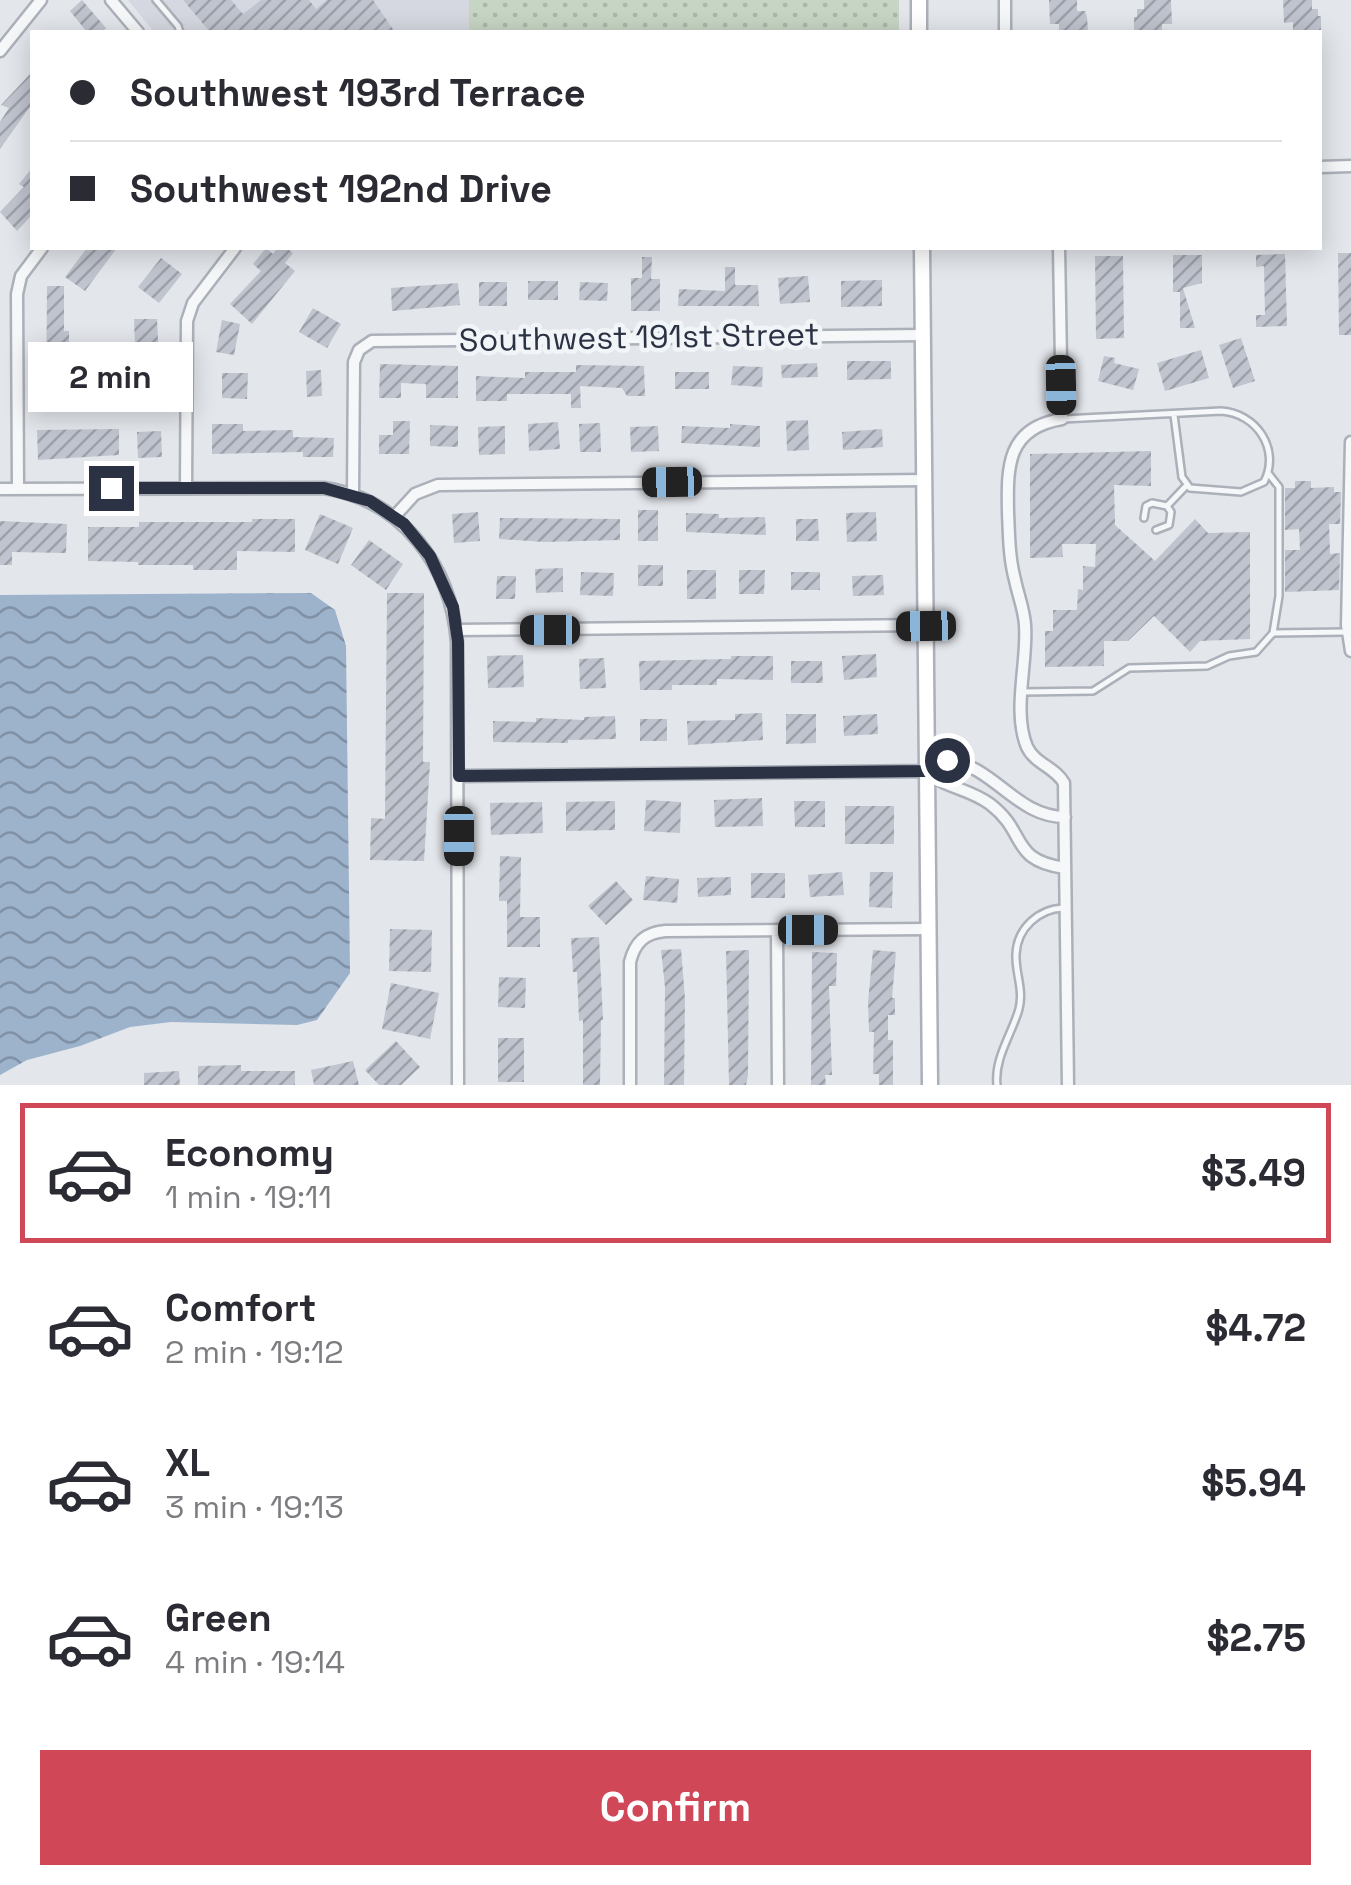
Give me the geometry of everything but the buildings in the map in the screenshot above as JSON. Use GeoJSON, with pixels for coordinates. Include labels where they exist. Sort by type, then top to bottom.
{"type":"FeatureCollection","features":[{"type":"Feature","properties":{"kind":"street"},"geometry":{"type":"LineString","coordinates":[[0,51],[41,0]]}},
{"type":"Feature","properties":{"kind":"street"},"geometry":{"type":"LineString","coordinates":[[112,0],[136,30]]}},
{"type":"Feature","properties":{"kind":"street"},"geometry":{"type":"LineString","coordinates":[[919,0],[919,30]]}},
{"type":"Feature","properties":{"kind":"street"},"geometry":{"type":"LineString","coordinates":[[1005,0],[1005,30]]}},
{"type":"Feature","properties":{"kind":"street"},"geometry":{"type":"LineString","coordinates":[[1322,166],[1351,166]]}},
{"type":"Feature","properties":{"kind":"street"},"geometry":{"type":"LineString","coordinates":[[18,489],[17,294],[21,276],[40,250]]}},
{"type":"Feature","properties":{"kind":"street"},"geometry":{"type":"LineString","coordinates":[[186,488],[187,321],[193,303],[233,250]]}},
{"type":"Feature","properties":{"kind":"street"},"geometry":{"type":"LineString","coordinates":[[922,250],[930,1085]]}},
{"type":"Feature","properties":{"kind":"street"},"geometry":{"type":"LineString","coordinates":[[1059,250],[1062,419],[1048,421],[1026,434],[1014,448],[1009,465],[1010,550],[1025,627],[1022,721],[1028,748],[1063,780],[1068,1085]]}},
{"type":"Feature","properties":{"kind":"street","name":"Southwest 191st Street"},"geometry":{"type":"LineString","coordinates":[[353,494],[354,367],[359,350],[378,340],[923,335]]}},
{"type":"Feature","properties":{"kind":"street"},"geometry":{"type":"LineString","coordinates":[[1351,442],[1347,632],[1351,651]]}},
{"type":"Feature","properties":{"kind":"street"},"geometry":{"type":"LineString","coordinates":[[394,517],[415,494],[438,485],[924,480]]}},
{"type":"Feature","properties":{"kind":"street"},"geometry":{"type":"LineString","coordinates":[[0,488],[311,487],[353,494],[394,517],[421,542],[438,568],[453,607],[456,630],[458,1085]]}},
{"type":"Feature","properties":{"kind":"street"},"geometry":{"type":"LineString","coordinates":[[456,630],[926,626]]}},
{"type":"Feature","properties":{"kind":"street"},"geometry":{"type":"LineString","coordinates":[[459,776],[926,771],[947,760],[970,765],[986,774],[1021,803],[1046,816],[1065,817]]}},
{"type":"Feature","properties":{"kind":"street"},"geometry":{"type":"LineString","coordinates":[[926,771],[944,786],[974,794],[1006,819],[1032,860],[1065,868]]}},
{"type":"Feature","properties":{"kind":"street"},"geometry":{"type":"LineString","coordinates":[[974,794],[986,774]]}},
{"type":"Feature","properties":{"kind":"street"},"geometry":{"type":"LineString","coordinates":[[1006,819],[1021,803]]}},
{"type":"Feature","properties":{"kind":"street"},"geometry":{"type":"LineString","coordinates":[[630,1085],[630,962],[640,940],[665,931],[928,929]]}},
{"type":"Feature","properties":{"kind":"street"},"geometry":{"type":"LineString","coordinates":[[776,930],[778,1085]]}},
{"type":"Feature","properties":{"kind":"lane"},"geometry":{"type":"LineString","coordinates":[[156,0],[179,30]]}},
{"type":"Feature","properties":{"kind":"lane"},"geometry":{"type":"LineString","coordinates":[[1023,692],[1093,691],[1132,668],[1207,666],[1229,656],[1253,654],[1274,633],[1279,487],[1268,472],[1266,441],[1248,418],[1222,411],[1062,419]]}},
{"type":"Feature","properties":{"kind":"lane"},"geometry":{"type":"LineString","coordinates":[[1174,415],[1181,469],[1187,485],[1196,491],[1240,492],[1259,486],[1268,472]]}},
{"type":"Feature","properties":{"kind":"lane"},"geometry":{"type":"LineString","coordinates":[[1167,506],[1187,485]]}},
{"type":"Feature","properties":{"kind":"lane"},"geometry":{"type":"LineString","coordinates":[[1144,518],[1146,506],[1167,506],[1171,512],[1169,526],[1156,530]]}},
{"type":"Feature","properties":{"kind":"lane"},"geometry":{"type":"LineString","coordinates":[[1274,633],[1347,632]]}},
{"type":"Feature","properties":{"kind":"lane"},"geometry":{"type":"LineString","coordinates":[[997,1085],[997,1066],[1022,997],[1016,954],[1020,938],[1026,926],[1046,911],[1066,908]]}},
{"type":"Feature","properties":{"kind":"shaded area"},"geometry":{"type":"Polygon","coordinates":[[[128,0],[469,0],[469,30],[152,30],[128,0]]]}},
{"type":"Feature","properties":{"kind":"green space"},"geometry":{"type":"Polygon","coordinates":[[[469,0],[899,0],[899,30],[469,30],[469,0]]]}},
{"type":"Feature","properties":{"kind":"water"},"geometry":{"type":"Polygon","coordinates":[[[311,593],[335,610],[346,646],[350,973],[317,1020],[297,1025],[171,1022],[130,1027],[27,1060],[0,1075],[0,595],[311,593]]]}},
{"type":"Feature","properties":{"kind":"route"},"geometry":{"type":"LineString","coordinates":[[111,488],[324,488],[370,501],[404,524],[430,556],[453,607],[458,642],[459,776],[926,771],[947,760]]}}]}
